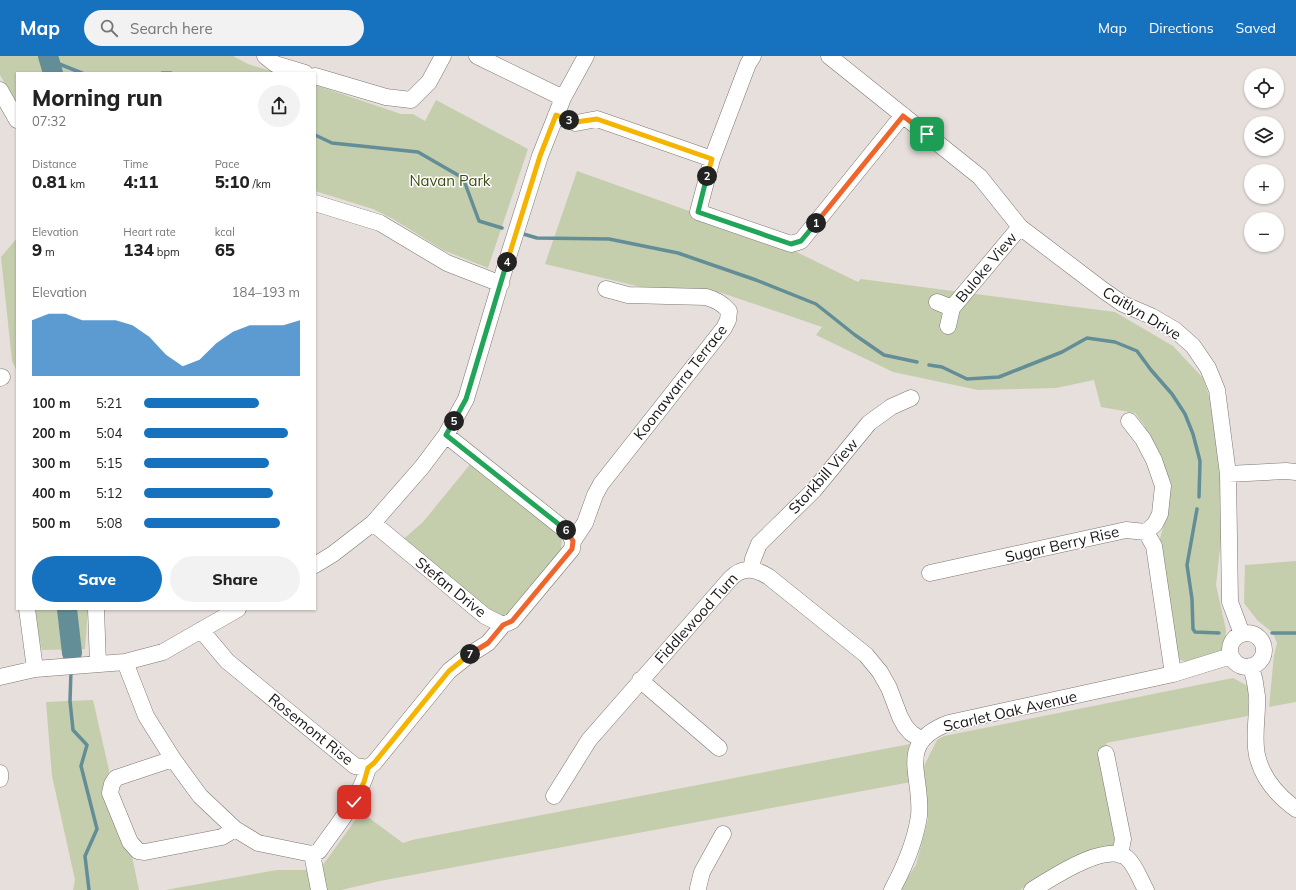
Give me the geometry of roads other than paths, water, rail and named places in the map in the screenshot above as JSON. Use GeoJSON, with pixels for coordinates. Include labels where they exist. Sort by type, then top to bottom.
{"type":"FeatureCollection","features":[{"type":"Feature","properties":{"kind":"street"},"geometry":{"type":"LineString","coordinates":[[265,56],[275,64],[302,72]]}},
{"type":"Feature","properties":{"kind":"street"},"geometry":{"type":"LineString","coordinates":[[316,76],[386,97],[411,100],[429,82],[443,56]]}},
{"type":"Feature","properties":{"kind":"street"},"geometry":{"type":"LineString","coordinates":[[477,56],[564,98]]}},
{"type":"Feature","properties":{"kind":"street"},"geometry":{"type":"LineString","coordinates":[[316,563],[333,554],[373,523],[422,468],[446,435],[466,399],[540,156],[556,115],[586,56]]}},
{"type":"Feature","properties":{"kind":"street"},"geometry":{"type":"LineString","coordinates":[[753,56],[748,64],[712,159],[698,212],[791,244],[801,241],[903,116]]}},
{"type":"Feature","properties":{"kind":"street","name":"Caitlyn Drive"},"geometry":{"type":"LineString","coordinates":[[829,56],[980,177],[1020,227],[1123,304],[1151,316],[1175,330],[1193,346],[1208,368],[1217,390],[1228,474],[1230,602],[1242,634]]}},
{"type":"Feature","properties":{"kind":"street"},"geometry":{"type":"LineString","coordinates":[[0,91],[16,118]]}},
{"type":"Feature","properties":{"kind":"street"},"geometry":{"type":"LineString","coordinates":[[556,115],[576,122],[597,119],[712,159]]}},
{"type":"Feature","properties":{"kind":"street"},"geometry":{"type":"LineString","coordinates":[[316,203],[380,223],[447,263],[501,284]]}},
{"type":"Feature","properties":{"kind":"street","name":"Buloke View"},"geometry":{"type":"LineString","coordinates":[[948,326],[944,305],[1020,227]]}},
{"type":"Feature","properties":{"kind":"street","name":"Koonawarra Terrace"},"geometry":{"type":"LineString","coordinates":[[573,541],[585,523],[600,484],[724,328],[728,320],[729,311],[723,304],[717,300],[706,297],[628,295],[606,289]]}},
{"type":"Feature","properties":{"kind":"street","name":"Storkbill View"},"geometry":{"type":"LineString","coordinates":[[751,569],[759,544],[814,490],[869,423],[891,407],[911,398]]}},
{"type":"Feature","properties":{"kind":"street"},"geometry":{"type":"LineString","coordinates":[[1129,421],[1143,439],[1154,460],[1163,486],[1160,514],[1155,524],[1146,532],[1154,546],[1173,674]]}},
{"type":"Feature","properties":{"kind":"street"},"geometry":{"type":"LineString","coordinates":[[446,435],[569,533],[573,541]]}},
{"type":"Feature","properties":{"kind":"street"},"geometry":{"type":"LineString","coordinates":[[1228,474],[1286,471],[1296,472]]}},
{"type":"Feature","properties":{"kind":"street","name":"Stefan Drive"},"geometry":{"type":"LineString","coordinates":[[373,523],[485,616],[503,625],[512,621],[572,549],[573,541]]}},
{"type":"Feature","properties":{"kind":"street","name":"Sugar Berry Rise"},"geometry":{"type":"LineString","coordinates":[[930,573],[1126,530],[1146,532]]}},
{"type":"Feature","properties":{"kind":"street","name":"Fiddlewood Turn"},"geometry":{"type":"LineString","coordinates":[[554,796],[589,740],[735,573],[740,570],[751,569],[762,572],[866,655],[880,672],[889,688],[905,726],[911,733],[922,740]]}},
{"type":"Feature","properties":{"kind":"street"},"geometry":{"type":"LineString","coordinates":[[27,610],[35,669]]}},
{"type":"Feature","properties":{"kind":"street"},"geometry":{"type":"LineString","coordinates":[[96,610],[98,664]]}},
{"type":"Feature","properties":{"kind":"street"},"geometry":{"type":"LineString","coordinates":[[0,677],[35,669],[125,662],[163,652],[236,610]]}},
{"type":"Feature","properties":{"kind":"street","name":"Rosemont Rise"},"geometry":{"type":"LineString","coordinates":[[201,630],[227,661],[356,766],[368,768],[374,763],[449,671],[469,655],[488,643],[503,625]]}},
{"type":"Feature","properties":{"kind":"street"},"geometry":{"type":"LineString","coordinates":[[1250,633],[1255,635],[1263,643],[1264,649],[1260,660],[1251,666],[1241,666],[1231,656],[1231,644],[1234,639],[1242,634],[1250,633]]}},
{"type":"Feature","properties":{"kind":"street","name":"Scarlet Oak Avenue"},"geometry":{"type":"LineString","coordinates":[[922,740],[933,730],[949,723],[1173,674],[1231,656]]}},
{"type":"Feature","properties":{"kind":"street"},"geometry":{"type":"LineString","coordinates":[[125,662],[146,716],[173,759],[200,796],[235,829],[258,842],[312,854],[319,850],[354,802],[364,782],[368,768]]}},
{"type":"Feature","properties":{"kind":"street"},"geometry":{"type":"LineString","coordinates":[[1251,666],[1257,696],[1255,734],[1257,756],[1264,776],[1282,799],[1296,809]]}},
{"type":"Feature","properties":{"kind":"street"},"geometry":{"type":"LineString","coordinates":[[640,680],[720,748]]}},
{"type":"Feature","properties":{"kind":"street"},"geometry":{"type":"LineString","coordinates":[[892,890],[908,860],[917,828],[919,800],[914,763],[922,740]]}},
{"type":"Feature","properties":{"kind":"street"},"geometry":{"type":"LineString","coordinates":[[1106,754],[1123,839],[1120,855]]}},
{"type":"Feature","properties":{"kind":"street"},"geometry":{"type":"LineString","coordinates":[[173,759],[116,778],[112,784],[110,793],[130,842],[138,851],[145,852],[222,837],[235,829]]}},
{"type":"Feature","properties":{"kind":"street"},"geometry":{"type":"LineString","coordinates":[[0,773],[0,779]]}},
{"type":"Feature","properties":{"kind":"street"},"geometry":{"type":"LineString","coordinates":[[701,889],[702,872],[723,834]]}},
{"type":"Feature","properties":{"kind":"street"},"geometry":{"type":"LineString","coordinates":[[1032,890],[1068,868],[1109,853],[1120,855],[1131,863],[1146,890]]}},
{"type":"Feature","properties":{"kind":"street"},"geometry":{"type":"LineString","coordinates":[[312,854],[319,890]]}},
{"type":"Feature","properties":{"kind":"waterway"},"geometry":{"type":"LineString","coordinates":[[48,56],[53,72]]}},
{"type":"Feature","properties":{"kind":"waterway"},"geometry":{"type":"LineString","coordinates":[[49,60],[79,72]]}},
{"type":"Feature","properties":{"kind":"waterway"},"geometry":{"type":"LineString","coordinates":[[316,135],[332,143],[418,152],[463,178],[479,221],[502,228]]}},
{"type":"Feature","properties":{"kind":"waterway"},"geometry":{"type":"LineString","coordinates":[[520,233],[537,238],[609,239],[678,253],[756,280],[816,304],[855,335],[884,355],[917,362]]}},
{"type":"Feature","properties":{"kind":"waterway"},"geometry":{"type":"LineString","coordinates":[[929,365],[942,367],[967,379],[999,377],[1062,352],[1087,338],[1115,342],[1137,351],[1172,394],[1185,414],[1193,434],[1200,461],[1199,497]]}},
{"type":"Feature","properties":{"kind":"waterway"},"geometry":{"type":"LineString","coordinates":[[1197,509],[1187,565],[1192,599],[1193,629],[1195,632],[1219,633]]}},
{"type":"Feature","properties":{"kind":"waterway"},"geometry":{"type":"LineString","coordinates":[[67,610],[72,653]]}},
{"type":"Feature","properties":{"kind":"waterway"},"geometry":{"type":"LineString","coordinates":[[1251,633],[1257,633]]}},
{"type":"Feature","properties":{"kind":"waterway"},"geometry":{"type":"LineString","coordinates":[[1272,633],[1296,633]]}},
{"type":"Feature","properties":{"kind":"waterway"},"geometry":{"type":"LineString","coordinates":[[72,653],[72,662]]}},
{"type":"Feature","properties":{"kind":"waterway"},"geometry":{"type":"LineString","coordinates":[[71,670],[70,701],[73,730],[87,745],[81,766],[97,829],[85,856],[89,890]]}},
{"type":"Feature","properties":{"kind":"park label","name":"Navan Park"},"geometry":{"type":"Point","coordinates":[450,180]}}]}
